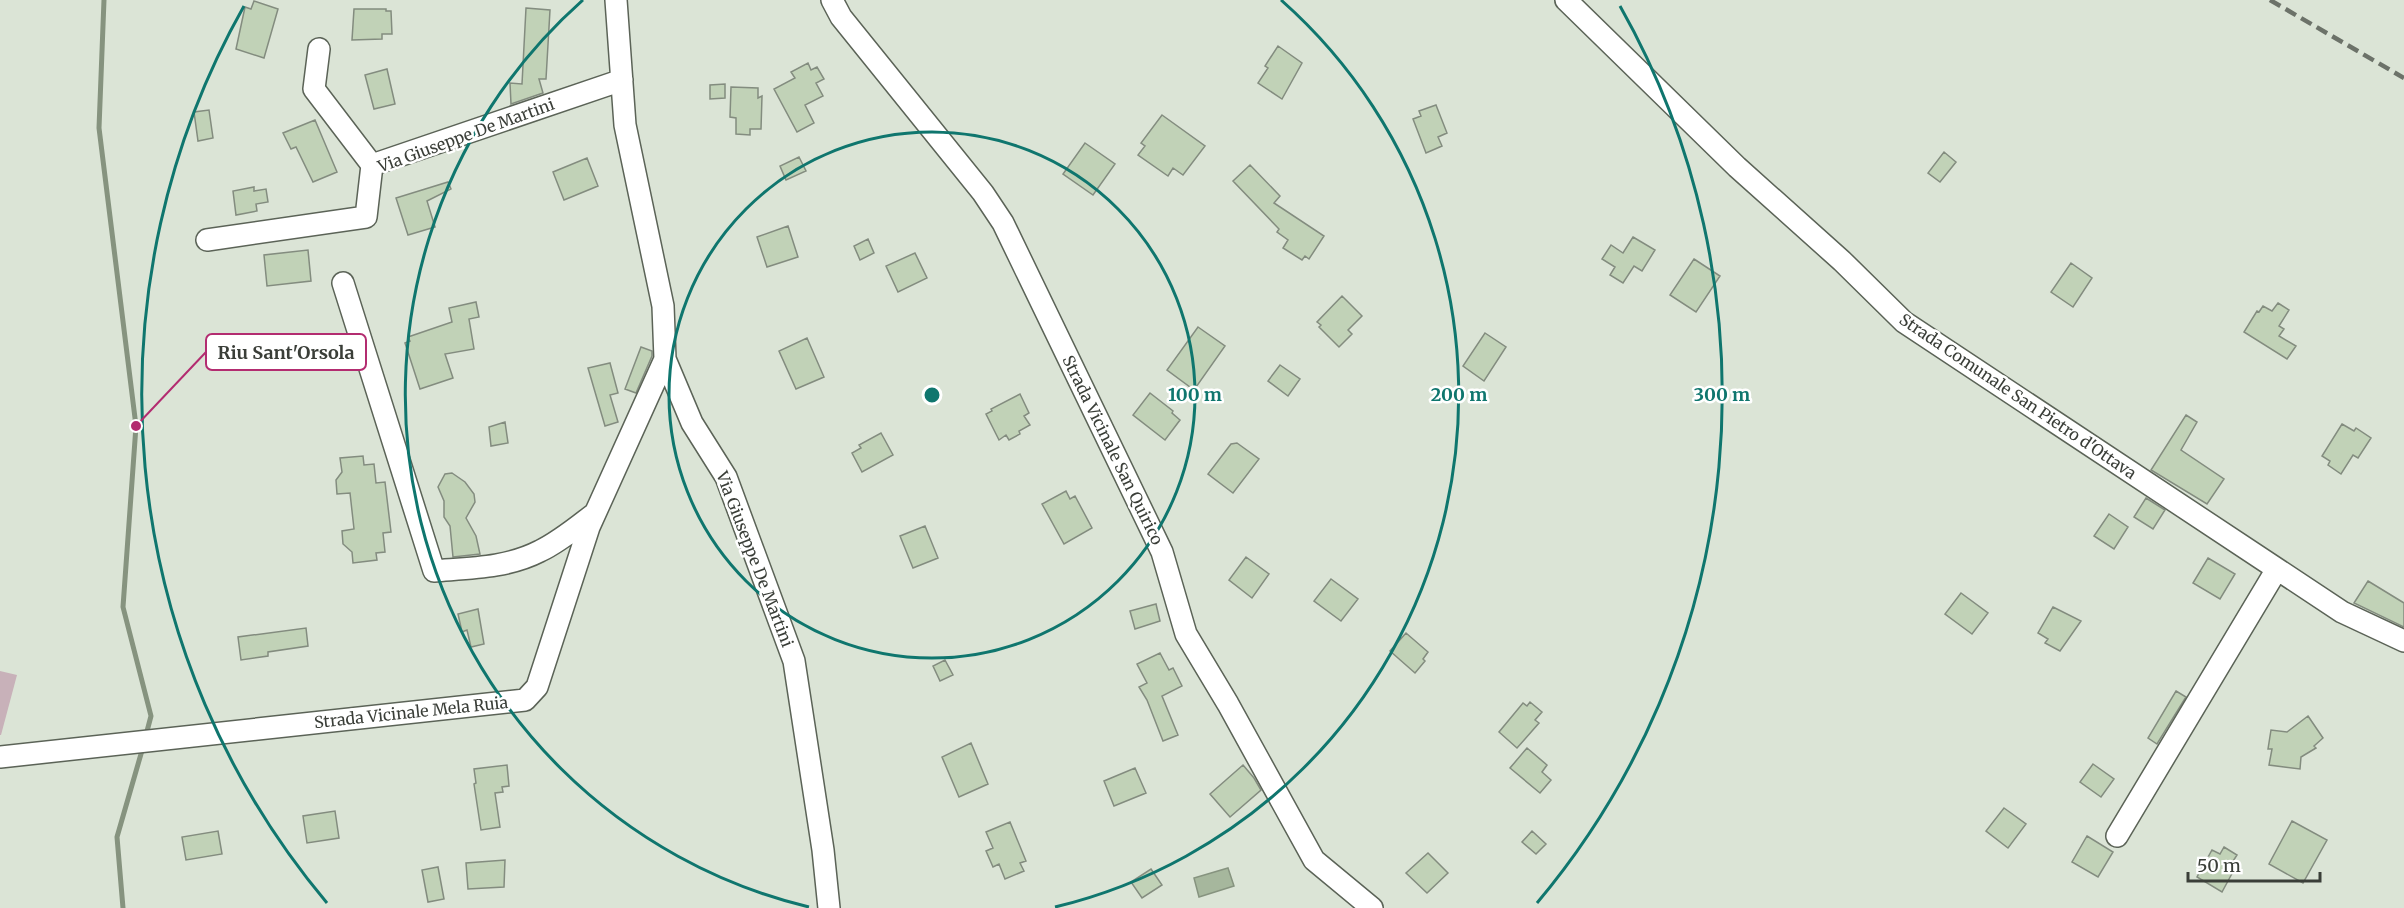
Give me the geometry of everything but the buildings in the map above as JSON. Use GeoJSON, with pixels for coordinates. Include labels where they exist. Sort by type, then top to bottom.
{"type":"FeatureCollection","features":[{"type":"Feature","properties":{"kind":"street","name":"Via Giuseppe De Martini"},"geometry":{"type":"LineString","coordinates":[[616,0],[625,125],[663,306],[665,359],[692,423],[726,477],[794,661],[823,850],[829,908]]}},
{"type":"Feature","properties":{"kind":"street","name":"Strada Vicinale San Quirico"},"geometry":{"type":"LineString","coordinates":[[831,0],[841,17],[983,193],[1004,223],[1162,552],[1186,634],[1228,704],[1314,860],[1372,908]]}},
{"type":"Feature","properties":{"kind":"street","name":"Strada Comunale San Pietro d'Ottava"},"geometry":{"type":"LineString","coordinates":[[1566,0],[1737,167],[1842,261],[1904,322],[2342,612],[2404,641]]}},
{"type":"Feature","properties":{"kind":"street"},"geometry":{"type":"LineString","coordinates":[[319,49],[314,89],[372,165]]}},
{"type":"Feature","properties":{"kind":"street","name":"Via Giuseppe De Martini"},"geometry":{"type":"LineString","coordinates":[[207,240],[366,217],[372,165],[622,80]]}},
{"type":"Feature","properties":{"kind":"street"},"geometry":{"type":"LineString","coordinates":[[343,283],[434,571],[499,565],[524,558],[556,542],[595,514]]}},
{"type":"Feature","properties":{"kind":"street","name":"Strada Vicinale Mela Ruia"},"geometry":{"type":"LineString","coordinates":[[0,757],[525,700],[537,687],[595,514],[665,359]]}},
{"type":"Feature","properties":{"kind":"street"},"geometry":{"type":"LineString","coordinates":[[2118,836],[2277,569]]}},
{"type":"Feature","properties":{"kind":"shaded area"},"geometry":{"type":"Polygon","coordinates":[[[0,671],[17,675],[1,735],[0,735],[0,671]]]}},
{"type":"Feature","properties":{"kind":"shaded area"},"geometry":{"type":"Polygon","coordinates":[[[1228,868],[1234,886],[1199,897],[1194,878],[1228,868]]]}},
{"type":"Feature","properties":{"kind":"waterway"},"geometry":{"type":"LineString","coordinates":[[104,0],[99,128],[136,426],[123,607],[151,716],[146,735]]}},
{"type":"Feature","properties":{"kind":"waterway"},"geometry":{"type":"LineString","coordinates":[[123,908],[117,837],[143,747]]}},
{"type":"Feature","properties":{"kind":"railway"},"geometry":{"type":"LineString","coordinates":[[2270,0],[2404,78]]}},
{"type":"Feature","properties":{"kind":"place","name":"Riu Sant'Orsola"},"geometry":{"type":"Point","coordinates":[136,426]}}]}
